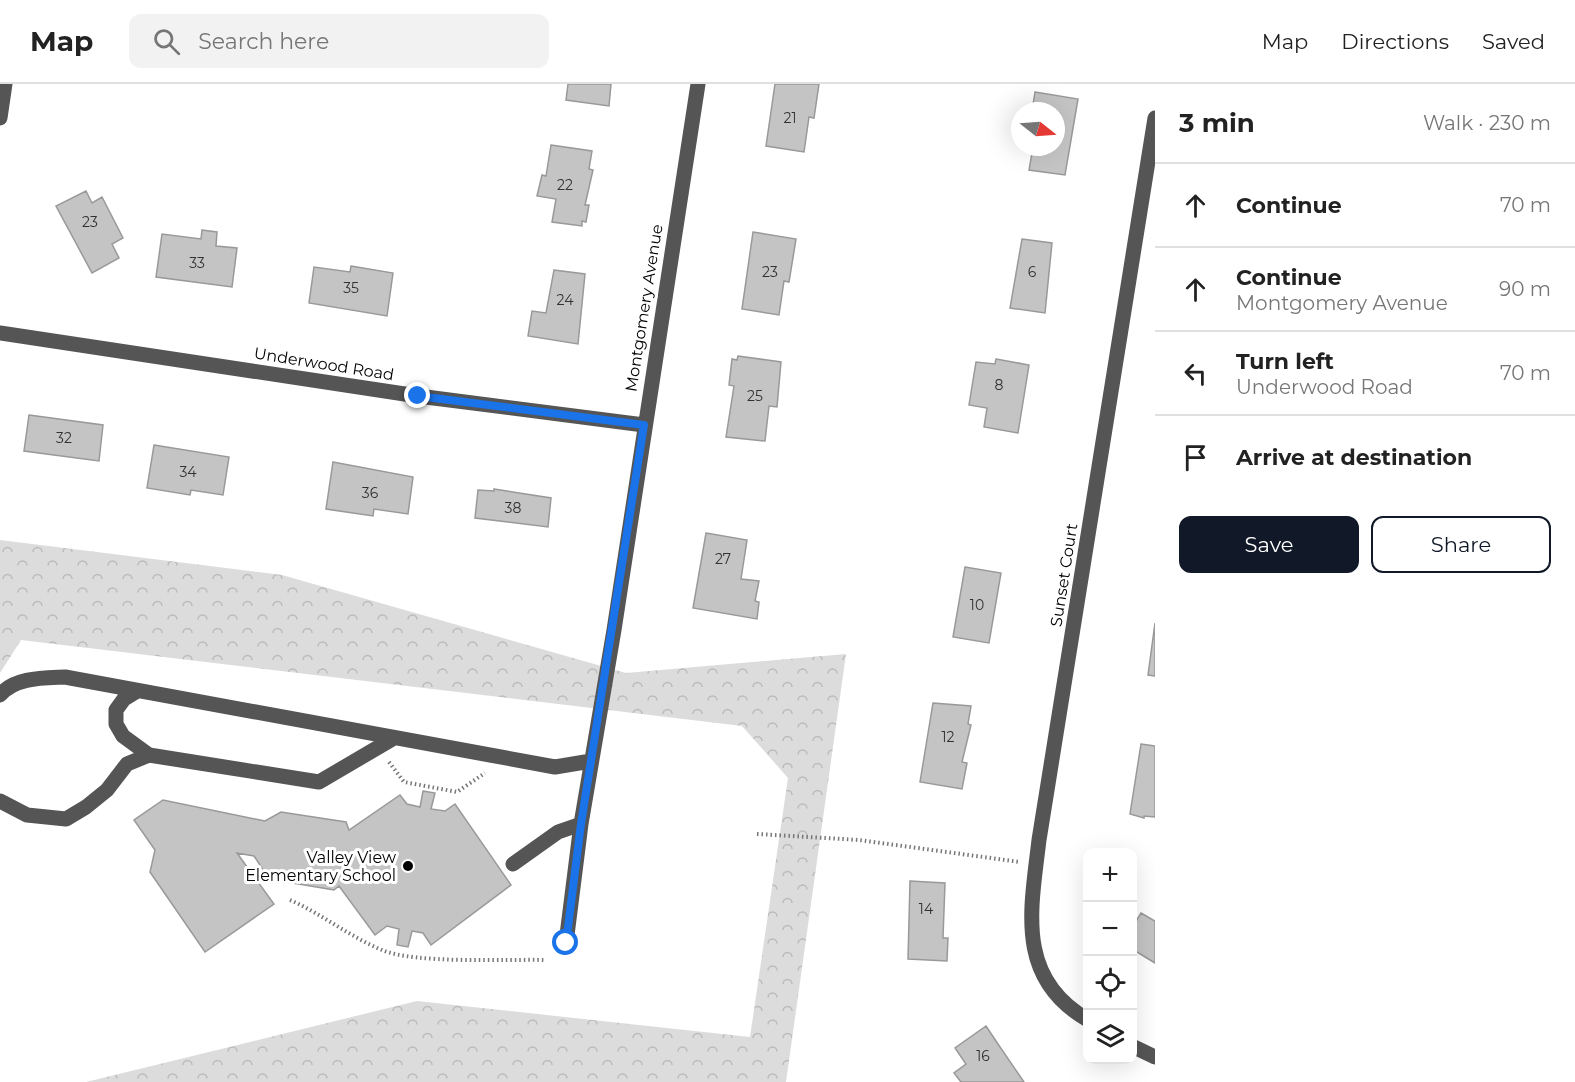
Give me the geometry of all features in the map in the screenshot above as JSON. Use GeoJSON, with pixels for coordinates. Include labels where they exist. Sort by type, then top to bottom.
{"type":"FeatureCollection","features":[{"type":"Feature","properties":{"kind":"street"},"geometry":{"type":"LineString","coordinates":[[0,118],[4,84]]}},
{"type":"Feature","properties":{"kind":"street","name":"Montgomery Avenue"},"geometry":{"type":"LineString","coordinates":[[566,943],[581,824],[600,716],[698,84]]}},
{"type":"Feature","properties":{"kind":"street","name":"Sunset Court"},"geometry":{"type":"LineString","coordinates":[[1083,1017],[1074,1012],[1054,990],[1034,948],[1029,918],[1039,840],[1155,118]]}},
{"type":"Feature","properties":{"kind":"street","name":"Underwood Road"},"geometry":{"type":"LineString","coordinates":[[0,333],[418,396],[644,425]]}},
{"type":"Feature","properties":{"kind":"street"},"geometry":{"type":"LineString","coordinates":[[0,695],[4,689],[30,679],[65,677],[555,767],[591,761]]}},
{"type":"Feature","properties":{"kind":"street"},"geometry":{"type":"LineString","coordinates":[[137,691],[124,699],[116,710],[116,724],[132,745],[149,754],[319,782],[394,738]]}},
{"type":"Feature","properties":{"kind":"street"},"geometry":{"type":"LineString","coordinates":[[0,801],[27,815],[66,819],[107,790],[127,764],[149,754]]}},
{"type":"Feature","properties":{"kind":"street"},"geometry":{"type":"LineString","coordinates":[[513,864],[558,832],[581,824]]}},
{"type":"Feature","properties":{"kind":"street"},"geometry":{"type":"LineString","coordinates":[[1137,1048],[1155,1057]]}},
{"type":"Feature","properties":{"kind":"path"},"geometry":{"type":"LineString","coordinates":[[389,761],[404,782],[457,792],[488,771]]}},
{"type":"Feature","properties":{"kind":"path"},"geometry":{"type":"LineString","coordinates":[[757,834],[859,840],[1021,862]]}},
{"type":"Feature","properties":{"kind":"path"},"geometry":{"type":"LineString","coordinates":[[290,900],[311,909],[383,951],[414,957],[546,960]]}},
{"type":"Feature","properties":{"kind":"green space"},"geometry":{"type":"Polygon","coordinates":[[[0,540],[282,575],[626,673],[846,654],[786,1082],[86,1082],[417,1001],[750,1037],[788,778],[742,726],[21,640],[0,673],[0,540]]]}},
{"type":"Feature","properties":{"kind":"building"},"geometry":{"type":"Polygon","coordinates":[[[568,84],[611,84],[609,106],[566,100],[568,84]]]}},
{"type":"Feature","properties":{"kind":"building"},"geometry":{"type":"Polygon","coordinates":[[[775,84],[819,84],[814,118],[809,117],[804,152],[766,146],[775,84]]]}},
{"type":"Feature","properties":{"kind":"building"},"geometry":{"type":"Polygon","coordinates":[[[1035,92],[1078,99],[1065,175],[1029,170],[1031,156],[1065,156],[1065,102],[1033,102],[1035,92]]]}},
{"type":"Feature","properties":{"kind":"building"},"geometry":{"type":"Polygon","coordinates":[[[551,145],[592,151],[589,169],[593,170],[585,205],[589,205],[586,222],[582,221],[582,226],[552,222],[556,199],[537,196],[542,175],[546,176],[551,145]]]}},
{"type":"Feature","properties":{"kind":"building"},"geometry":{"type":"Polygon","coordinates":[[[86,191],[92,203],[102,197],[123,238],[112,244],[119,258],[92,273],[56,206],[86,191]]]}},
{"type":"Feature","properties":{"kind":"building"},"geometry":{"type":"Polygon","coordinates":[[[202,230],[217,232],[216,246],[237,248],[232,287],[156,277],[162,234],[201,239],[202,230]]]}},
{"type":"Feature","properties":{"kind":"building"},"geometry":{"type":"Polygon","coordinates":[[[753,232],[796,239],[789,282],[784,281],[779,315],[742,309],[753,232]]]}},
{"type":"Feature","properties":{"kind":"building"},"geometry":{"type":"Polygon","coordinates":[[[1022,239],[1052,243],[1045,313],[1010,308],[1022,239]]]}},
{"type":"Feature","properties":{"kind":"building"},"geometry":{"type":"Polygon","coordinates":[[[351,266],[393,273],[387,316],[309,303],[314,267],[350,272],[351,266]]]}},
{"type":"Feature","properties":{"kind":"building"},"geometry":{"type":"Polygon","coordinates":[[[554,270],[585,274],[578,344],[528,336],[532,311],[546,313],[554,270]]]}},
{"type":"Feature","properties":{"kind":"building"},"geometry":{"type":"Polygon","coordinates":[[[738,356],[781,362],[777,407],[769,406],[765,441],[726,437],[734,386],[729,385],[732,359],[737,360],[738,356]]]}},
{"type":"Feature","properties":{"kind":"building"},"geometry":{"type":"Polygon","coordinates":[[[996,359],[1029,365],[1018,433],[984,427],[987,408],[969,405],[976,362],[995,364],[996,359]]]}},
{"type":"Feature","properties":{"kind":"building"},"geometry":{"type":"Polygon","coordinates":[[[29,415],[103,425],[99,461],[24,451],[29,415]]]}},
{"type":"Feature","properties":{"kind":"building"},"geometry":{"type":"Polygon","coordinates":[[[154,445],[229,457],[223,495],[191,490],[190,495],[147,488],[154,445]]]}},
{"type":"Feature","properties":{"kind":"building"},"geometry":{"type":"Polygon","coordinates":[[[333,462],[413,477],[408,514],[374,509],[373,516],[326,509],[333,462]]]}},
{"type":"Feature","properties":{"kind":"building"},"geometry":{"type":"Polygon","coordinates":[[[494,489],[551,498],[548,527],[475,518],[478,490],[494,491],[494,489]]]}},
{"type":"Feature","properties":{"kind":"building"},"geometry":{"type":"Polygon","coordinates":[[[706,533],[747,540],[741,579],[759,581],[755,601],[759,602],[757,619],[693,608],[706,533]]]}},
{"type":"Feature","properties":{"kind":"building"},"geometry":{"type":"Polygon","coordinates":[[[965,567],[1001,573],[989,643],[953,637],[965,567]]]}},
{"type":"Feature","properties":{"kind":"building"},"geometry":{"type":"Polygon","coordinates":[[[1155,623],[1155,676],[1148,675],[1155,623]]]}},
{"type":"Feature","properties":{"kind":"building"},"geometry":{"type":"Polygon","coordinates":[[[933,703],[971,706],[968,724],[971,725],[962,762],[967,763],[962,789],[920,782],[933,703]]]}},
{"type":"Feature","properties":{"kind":"building"},"geometry":{"type":"Polygon","coordinates":[[[1141,744],[1155,746],[1155,817],[1144,816],[1144,818],[1130,814],[1141,744]]]}},
{"type":"Feature","properties":{"kind":"building"},"geometry":{"type":"Polygon","coordinates":[[[423,791],[435,793],[431,809],[445,811],[455,804],[511,885],[431,945],[423,933],[412,931],[408,947],[397,945],[399,929],[387,926],[375,935],[339,886],[334,890],[269,879],[254,856],[237,853],[274,904],[205,952],[150,872],[155,850],[134,820],[163,800],[265,821],[281,812],[346,822],[349,830],[400,795],[407,804],[420,807],[423,791]]]}},
{"type":"Feature","properties":{"kind":"building"},"geometry":{"type":"Polygon","coordinates":[[[910,881],[945,883],[943,938],[948,938],[947,961],[908,959],[910,881]]]}},
{"type":"Feature","properties":{"kind":"building"},"geometry":{"type":"Polygon","coordinates":[[[1141,913],[1155,921],[1155,963],[1137,952],[1137,920],[1141,913]]]}},
{"type":"Feature","properties":{"kind":"building"},"geometry":{"type":"Polygon","coordinates":[[[986,1026],[1024,1082],[961,1082],[954,1073],[966,1064],[955,1048],[986,1026]]]}},
{"type":"Feature","properties":{"kind":"place","name":"Valley View Elementary School"},"geometry":{"type":"Point","coordinates":[408,866]}},
{"type":"Feature","properties":{"kind":"route"},"geometry":{"type":"LineString","coordinates":[[418,396],[644,425],[614,630],[581,824],[566,943]]}}]}
